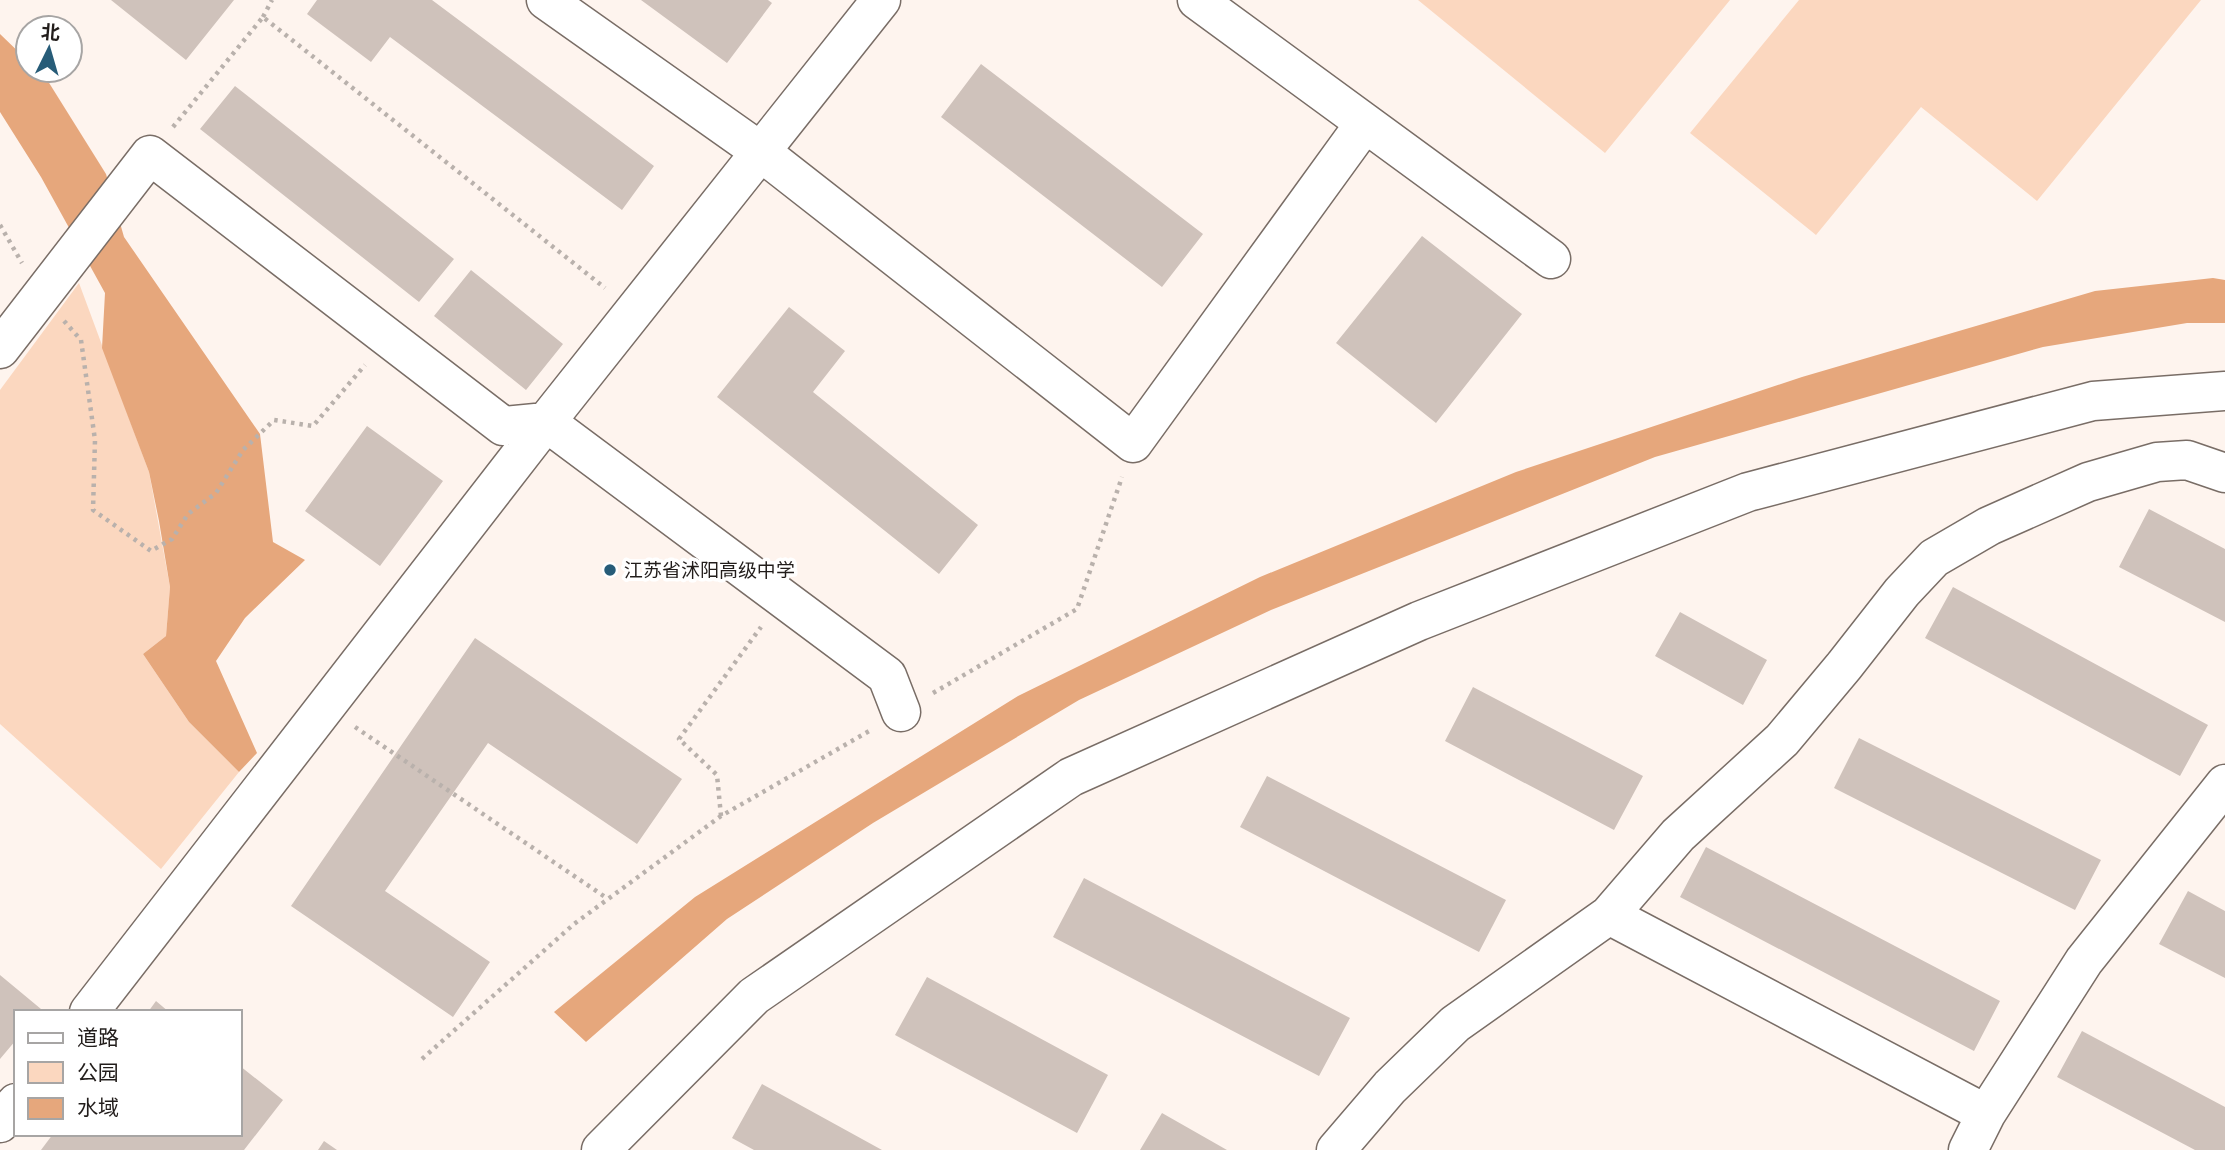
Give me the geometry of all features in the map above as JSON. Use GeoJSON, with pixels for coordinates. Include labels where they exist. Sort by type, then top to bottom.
{"type":"FeatureCollection","features":[{"type":"Feature","properties":{"kind":"street"},"geometry":{"type":"LineString","coordinates":[[546,0],[761,152],[1133,443],[1365,123]]}},
{"type":"Feature","properties":{"kind":"street"},"geometry":{"type":"LineString","coordinates":[[91,1010],[546,422],[881,0]]}},
{"type":"Feature","properties":{"kind":"street"},"geometry":{"type":"LineString","coordinates":[[1197,0],[1550,260]]}},
{"type":"Feature","properties":{"kind":"street"},"geometry":{"type":"LineString","coordinates":[[0,349],[150,155],[503,426],[546,422],[887,676],[901,712]]}},
{"type":"Feature","properties":{"kind":"street"},"geometry":{"type":"LineString","coordinates":[[601,1150],[754,996],[1071,777],[1419,621],[1748,492],[2093,401],[2225,391]]}},
{"type":"Feature","properties":{"kind":"street"},"geometry":{"type":"LineString","coordinates":[[1336,1150],[1390,1087],[1455,1024],[1609,915],[1678,835],[1782,740],[1902,592],[1934,558],[1989,526],[2088,482],[2157,462],[2187,460],[2225,473]]}},
{"type":"Feature","properties":{"kind":"street"},"geometry":{"type":"LineString","coordinates":[[1968,1150],[1986,1114],[2084,961],[2225,784]]}},
{"type":"Feature","properties":{"kind":"street"},"geometry":{"type":"LineString","coordinates":[[1609,915],[1986,1114]]}},
{"type":"Feature","properties":{"kind":"street"},"geometry":{"type":"LineString","coordinates":[[0,1123],[14,1106]]}},
{"type":"Feature","properties":{"kind":"path"},"geometry":{"type":"LineString","coordinates":[[150,155],[263,16],[272,0]]}},
{"type":"Feature","properties":{"kind":"path"},"geometry":{"type":"LineString","coordinates":[[263,16],[634,311]]}},
{"type":"Feature","properties":{"kind":"path"},"geometry":{"type":"LineString","coordinates":[[41,296],[81,340],[95,440],[93,510],[151,551],[172,539],[188,514],[216,493],[243,450],[274,421],[313,425],[389,338]]}},
{"type":"Feature","properties":{"kind":"path"},"geometry":{"type":"LineString","coordinates":[[422,1059],[574,924],[721,816],[1077,608],[1133,443]]}},
{"type":"Feature","properties":{"kind":"path"},"geometry":{"type":"LineString","coordinates":[[721,816],[717,775],[679,739],[783,598]]}},
{"type":"Feature","properties":{"kind":"path"},"geometry":{"type":"LineString","coordinates":[[325,707],[608,899]]}},
{"type":"Feature","properties":{"kind":"green space"},"geometry":{"type":"Polygon","coordinates":[[[1418,0],[1730,0],[1605,153],[1418,0]]]}},
{"type":"Feature","properties":{"kind":"green space"},"geometry":{"type":"Polygon","coordinates":[[[1799,0],[2201,0],[2037,201],[1921,107],[1816,235],[1690,133],[1799,0]]]}},
{"type":"Feature","properties":{"kind":"green space"},"geometry":{"type":"Polygon","coordinates":[[[79,283],[149,472],[170,587],[166,636],[143,654],[189,722],[239,772],[161,869],[0,724],[0,390],[79,283]]]}},
{"type":"Feature","properties":{"kind":"water"},"geometry":{"type":"Polygon","coordinates":[[[0,34],[14,48],[14,84],[50,84],[106,174],[124,237],[260,434],[273,542],[305,560],[245,618],[216,661],[257,753],[239,772],[189,722],[143,654],[166,636],[170,587],[149,472],[102,348],[105,293],[41,177],[0,112],[0,34]]]}},
{"type":"Feature","properties":{"kind":"water"},"geometry":{"type":"Polygon","coordinates":[[[2213,278],[2225,280],[2225,323],[2187,323],[2043,347],[1655,457],[1271,610],[1079,700],[873,823],[727,919],[586,1042],[554,1012],[695,897],[1018,696],[1260,577],[1516,472],[1802,377],[2095,291],[2213,278]]]}},
{"type":"Feature","properties":{"kind":"building"},"geometry":{"type":"Polygon","coordinates":[[[111,0],[234,0],[186,60],[111,0]]]}},
{"type":"Feature","properties":{"kind":"building"},"geometry":{"type":"Polygon","coordinates":[[[317,0],[432,0],[654,166],[622,210],[390,37],[371,62],[307,14],[317,0]]]}},
{"type":"Feature","properties":{"kind":"building"},"geometry":{"type":"Polygon","coordinates":[[[641,0],[768,0],[772,3],[727,63],[641,0]]]}},
{"type":"Feature","properties":{"kind":"building"},"geometry":{"type":"Polygon","coordinates":[[[981,64],[1203,234],[1162,287],[941,117],[981,64]]]}},
{"type":"Feature","properties":{"kind":"building"},"geometry":{"type":"Polygon","coordinates":[[[235,86],[454,259],[419,302],[200,129],[235,86]]]}},
{"type":"Feature","properties":{"kind":"building"},"geometry":{"type":"Polygon","coordinates":[[[1422,236],[1522,314],[1436,423],[1336,343],[1422,236]]]}},
{"type":"Feature","properties":{"kind":"building"},"geometry":{"type":"Polygon","coordinates":[[[471,270],[563,344],[526,390],[434,316],[471,270]]]}},
{"type":"Feature","properties":{"kind":"building"},"geometry":{"type":"Polygon","coordinates":[[[789,307],[845,351],[813,392],[978,525],[939,574],[717,397],[789,307]]]}},
{"type":"Feature","properties":{"kind":"building"},"geometry":{"type":"Polygon","coordinates":[[[367,426],[443,481],[380,566],[305,511],[367,426]]]}},
{"type":"Feature","properties":{"kind":"building"},"geometry":{"type":"Polygon","coordinates":[[[2149,509],[2225,549],[2225,622],[2119,567],[2149,509]]]}},
{"type":"Feature","properties":{"kind":"building"},"geometry":{"type":"Polygon","coordinates":[[[1953,587],[2208,725],[2180,776],[1925,638],[1953,587]]]}},
{"type":"Feature","properties":{"kind":"building"},"geometry":{"type":"Polygon","coordinates":[[[1680,612],[1767,660],[1743,705],[1655,656],[1680,612]]]}},
{"type":"Feature","properties":{"kind":"building"},"geometry":{"type":"Polygon","coordinates":[[[475,638],[682,779],[637,844],[488,743],[385,891],[490,962],[453,1017],[291,906],[475,638]]]}},
{"type":"Feature","properties":{"kind":"building"},"geometry":{"type":"Polygon","coordinates":[[[1473,687],[1643,776],[1614,830],[1445,741],[1473,687]]]}},
{"type":"Feature","properties":{"kind":"building"},"geometry":{"type":"Polygon","coordinates":[[[1859,738],[2101,860],[2075,910],[1834,788],[1859,738]]]}},
{"type":"Feature","properties":{"kind":"building"},"geometry":{"type":"Polygon","coordinates":[[[1267,776],[1506,900],[1479,952],[1240,827],[1267,776]]]}},
{"type":"Feature","properties":{"kind":"building"},"geometry":{"type":"Polygon","coordinates":[[[1706,847],[2000,1001],[1974,1051],[1680,897],[1706,847]]]}},
{"type":"Feature","properties":{"kind":"building"},"geometry":{"type":"Polygon","coordinates":[[[1084,878],[1350,1018],[1319,1076],[1053,937],[1084,878]]]}},
{"type":"Feature","properties":{"kind":"building"},"geometry":{"type":"Polygon","coordinates":[[[2188,891],[2225,911],[2225,978],[2159,944],[2188,891]]]}},
{"type":"Feature","properties":{"kind":"building"},"geometry":{"type":"Polygon","coordinates":[[[0,975],[41,1009],[14,1010],[14,1042],[0,1059],[0,975]]]}},
{"type":"Feature","properties":{"kind":"building"},"geometry":{"type":"Polygon","coordinates":[[[927,977],[1108,1075],[1077,1133],[895,1035],[927,977]]]}},
{"type":"Feature","properties":{"kind":"building"},"geometry":{"type":"Polygon","coordinates":[[[156,1001],[167,1010],[149,1010],[156,1001]]]}},
{"type":"Feature","properties":{"kind":"building"},"geometry":{"type":"Polygon","coordinates":[[[2082,1031],[2225,1107],[2225,1150],[2195,1150],[2057,1077],[2082,1031]]]}},
{"type":"Feature","properties":{"kind":"building"},"geometry":{"type":"Polygon","coordinates":[[[242,1068],[283,1100],[244,1150],[41,1150],[52,1136],[242,1136],[242,1068]]]}},
{"type":"Feature","properties":{"kind":"building"},"geometry":{"type":"Polygon","coordinates":[[[762,1084],[882,1150],[754,1150],[732,1138],[762,1084]]]}},
{"type":"Feature","properties":{"kind":"building"},"geometry":{"type":"Polygon","coordinates":[[[1162,1113],[1227,1150],[1140,1150],[1162,1113]]]}},
{"type":"Feature","properties":{"kind":"building"},"geometry":{"type":"Polygon","coordinates":[[[324,1141],[337,1150],[318,1150],[324,1141]]]}},
{"type":"Feature","properties":{"kind":"place","name":"江苏省沭阳高级中学"},"geometry":{"type":"Point","coordinates":[610,570]}}]}
